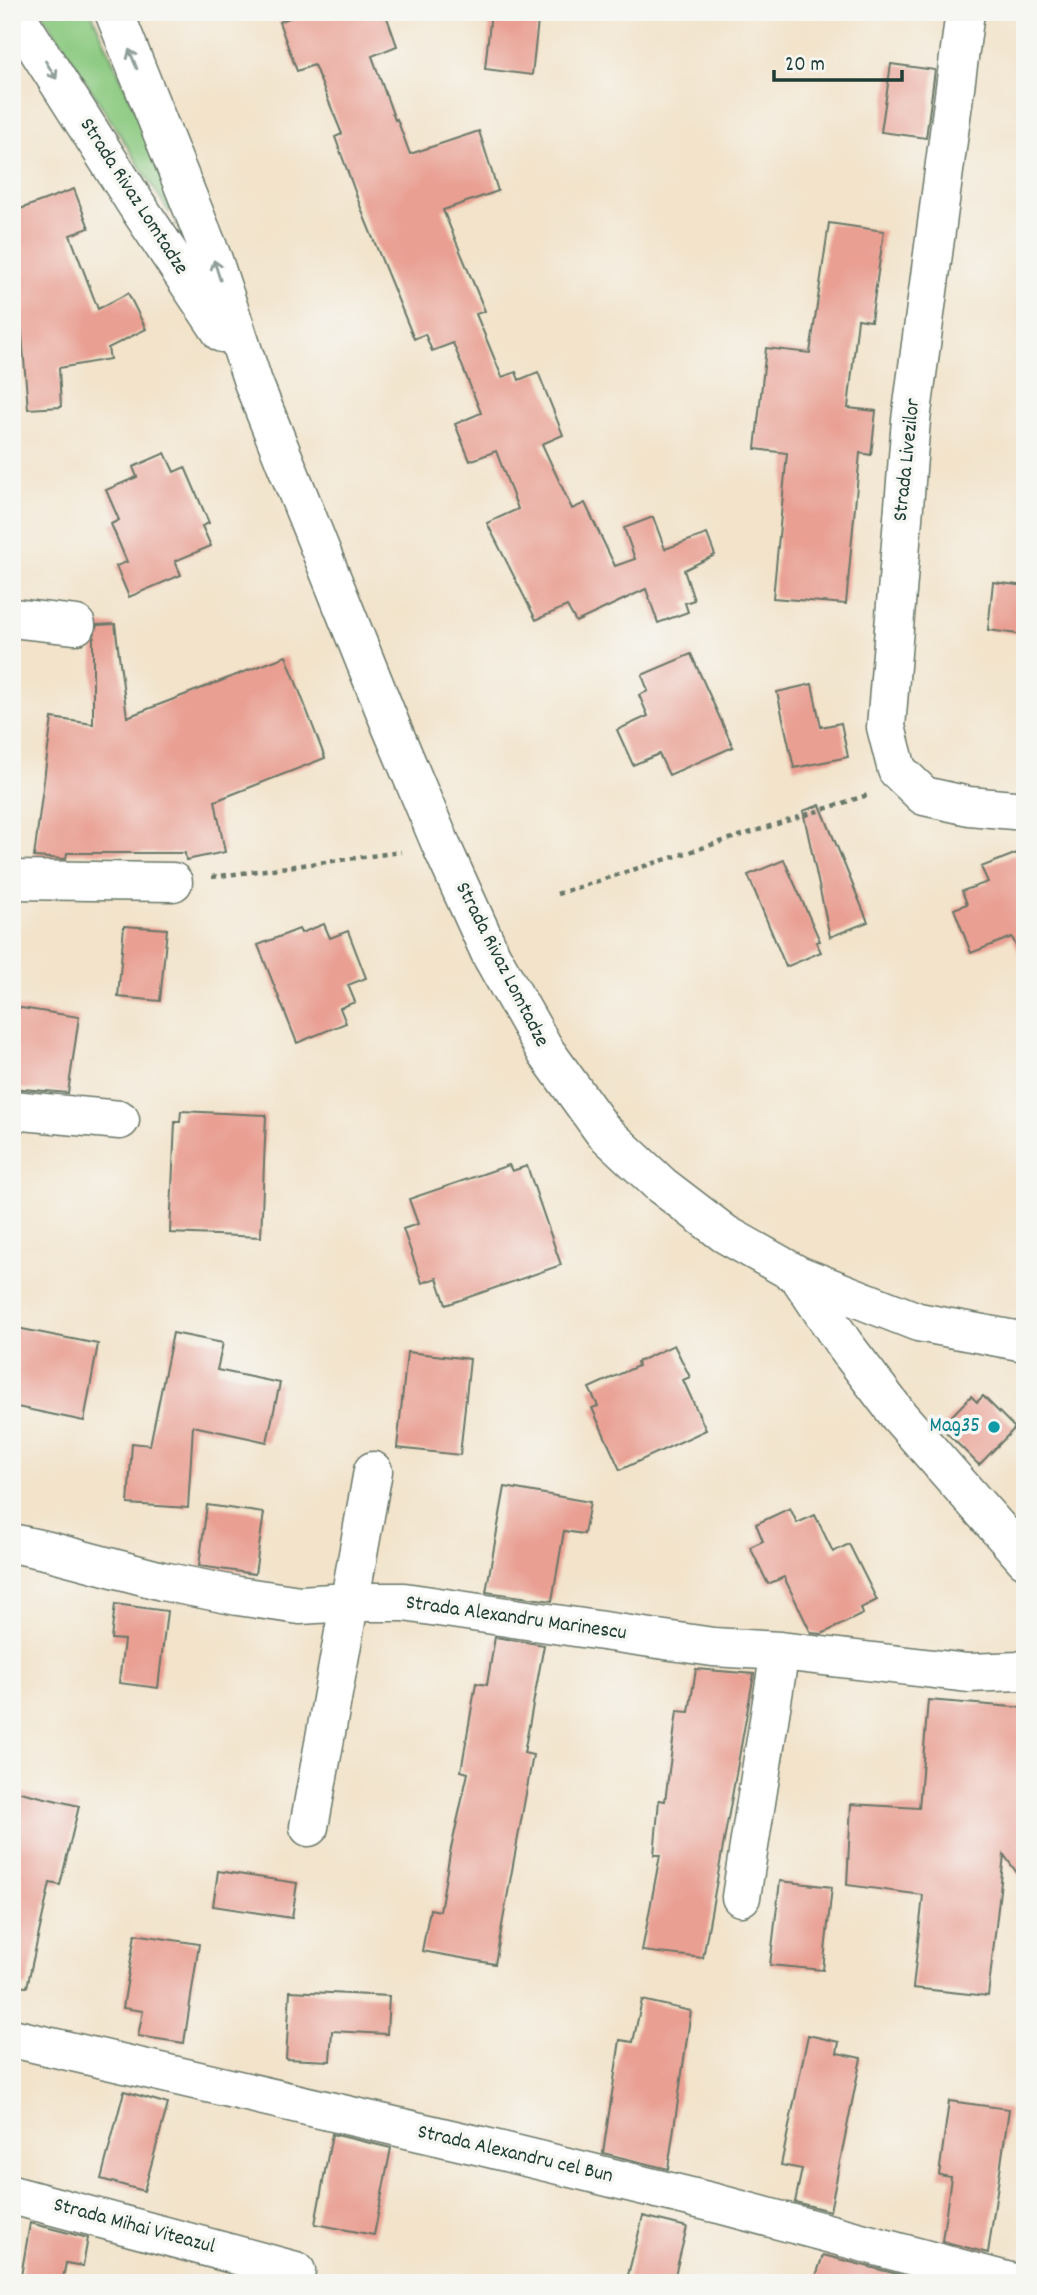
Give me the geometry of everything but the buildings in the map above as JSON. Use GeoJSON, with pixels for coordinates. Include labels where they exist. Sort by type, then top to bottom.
{"type":"FeatureCollection","features":[{"type":"Feature","properties":{"kind":"street","name":"Strada Rivaz Lomtadze"},"geometry":{"type":"LineString","coordinates":[[14,12],[135,204],[198,295],[253,382]]}},
{"type":"Feature","properties":{"kind":"street","name":"Strada Rivaz Lomtadze"},"geometry":{"type":"LineString","coordinates":[[114,12],[213,260],[253,382],[391,726],[491,955],[546,1052],[603,1131],[661,1185],[725,1234],[798,1275],[918,1322],[1025,1342]]}},
{"type":"Feature","properties":{"kind":"street","name":"Strada Livezilor"},"geometry":{"type":"LineString","coordinates":[[897,770],[886,727],[907,460],[965,12]]}},
{"type":"Feature","properties":{"kind":"street"},"geometry":{"type":"LineString","coordinates":[[12,618],[76,625]]}},
{"type":"Feature","properties":{"kind":"street"},"geometry":{"type":"LineString","coordinates":[[897,770],[925,796],[969,806],[1025,811]]}},
{"type":"Feature","properties":{"kind":"street"},"geometry":{"type":"LineString","coordinates":[[12,880],[173,882]]}},
{"type":"Feature","properties":{"kind":"street"},"geometry":{"type":"LineString","coordinates":[[12,1110],[120,1120]]}},
{"type":"Feature","properties":{"kind":"street"},"geometry":{"type":"LineString","coordinates":[[798,1275],[844,1344],[899,1416],[1025,1559]]}},
{"type":"Feature","properties":{"kind":"street"},"geometry":{"type":"LineString","coordinates":[[309,1826],[373,1471]]}},
{"type":"Feature","properties":{"kind":"street","name":"Strada Alexandru Marinescu"},"geometry":{"type":"LineString","coordinates":[[12,1544],[49,1550],[162,1581],[238,1597],[300,1605],[404,1602],[713,1647],[780,1651],[968,1673],[1025,1669]]}},
{"type":"Feature","properties":{"kind":"street"},"geometry":{"type":"LineString","coordinates":[[741,1897],[780,1651]]}},
{"type":"Feature","properties":{"kind":"street","name":"Strada Alexandru cel Bun"},"geometry":{"type":"LineString","coordinates":[[12,2038],[719,2204],[1014,2283]]}},
{"type":"Feature","properties":{"kind":"street","name":"Strada Mihai Viteazul"},"geometry":{"type":"LineString","coordinates":[[12,2195],[296,2270]]}},
{"type":"Feature","properties":{"kind":"path"},"geometry":{"type":"LineString","coordinates":[[557,894],[875,793],[897,770]]}},
{"type":"Feature","properties":{"kind":"path"},"geometry":{"type":"LineString","coordinates":[[173,882],[442,847]]}},
{"type":"Feature","properties":{"kind":"green space"},"geometry":{"type":"Polygon","coordinates":[[[42,12],[91,12],[179,205],[169,212],[42,12]]]}},
{"type":"Feature","properties":{"kind":"place","name":"Mag35"},"geometry":{"type":"Point","coordinates":[994,1427]}}]}
